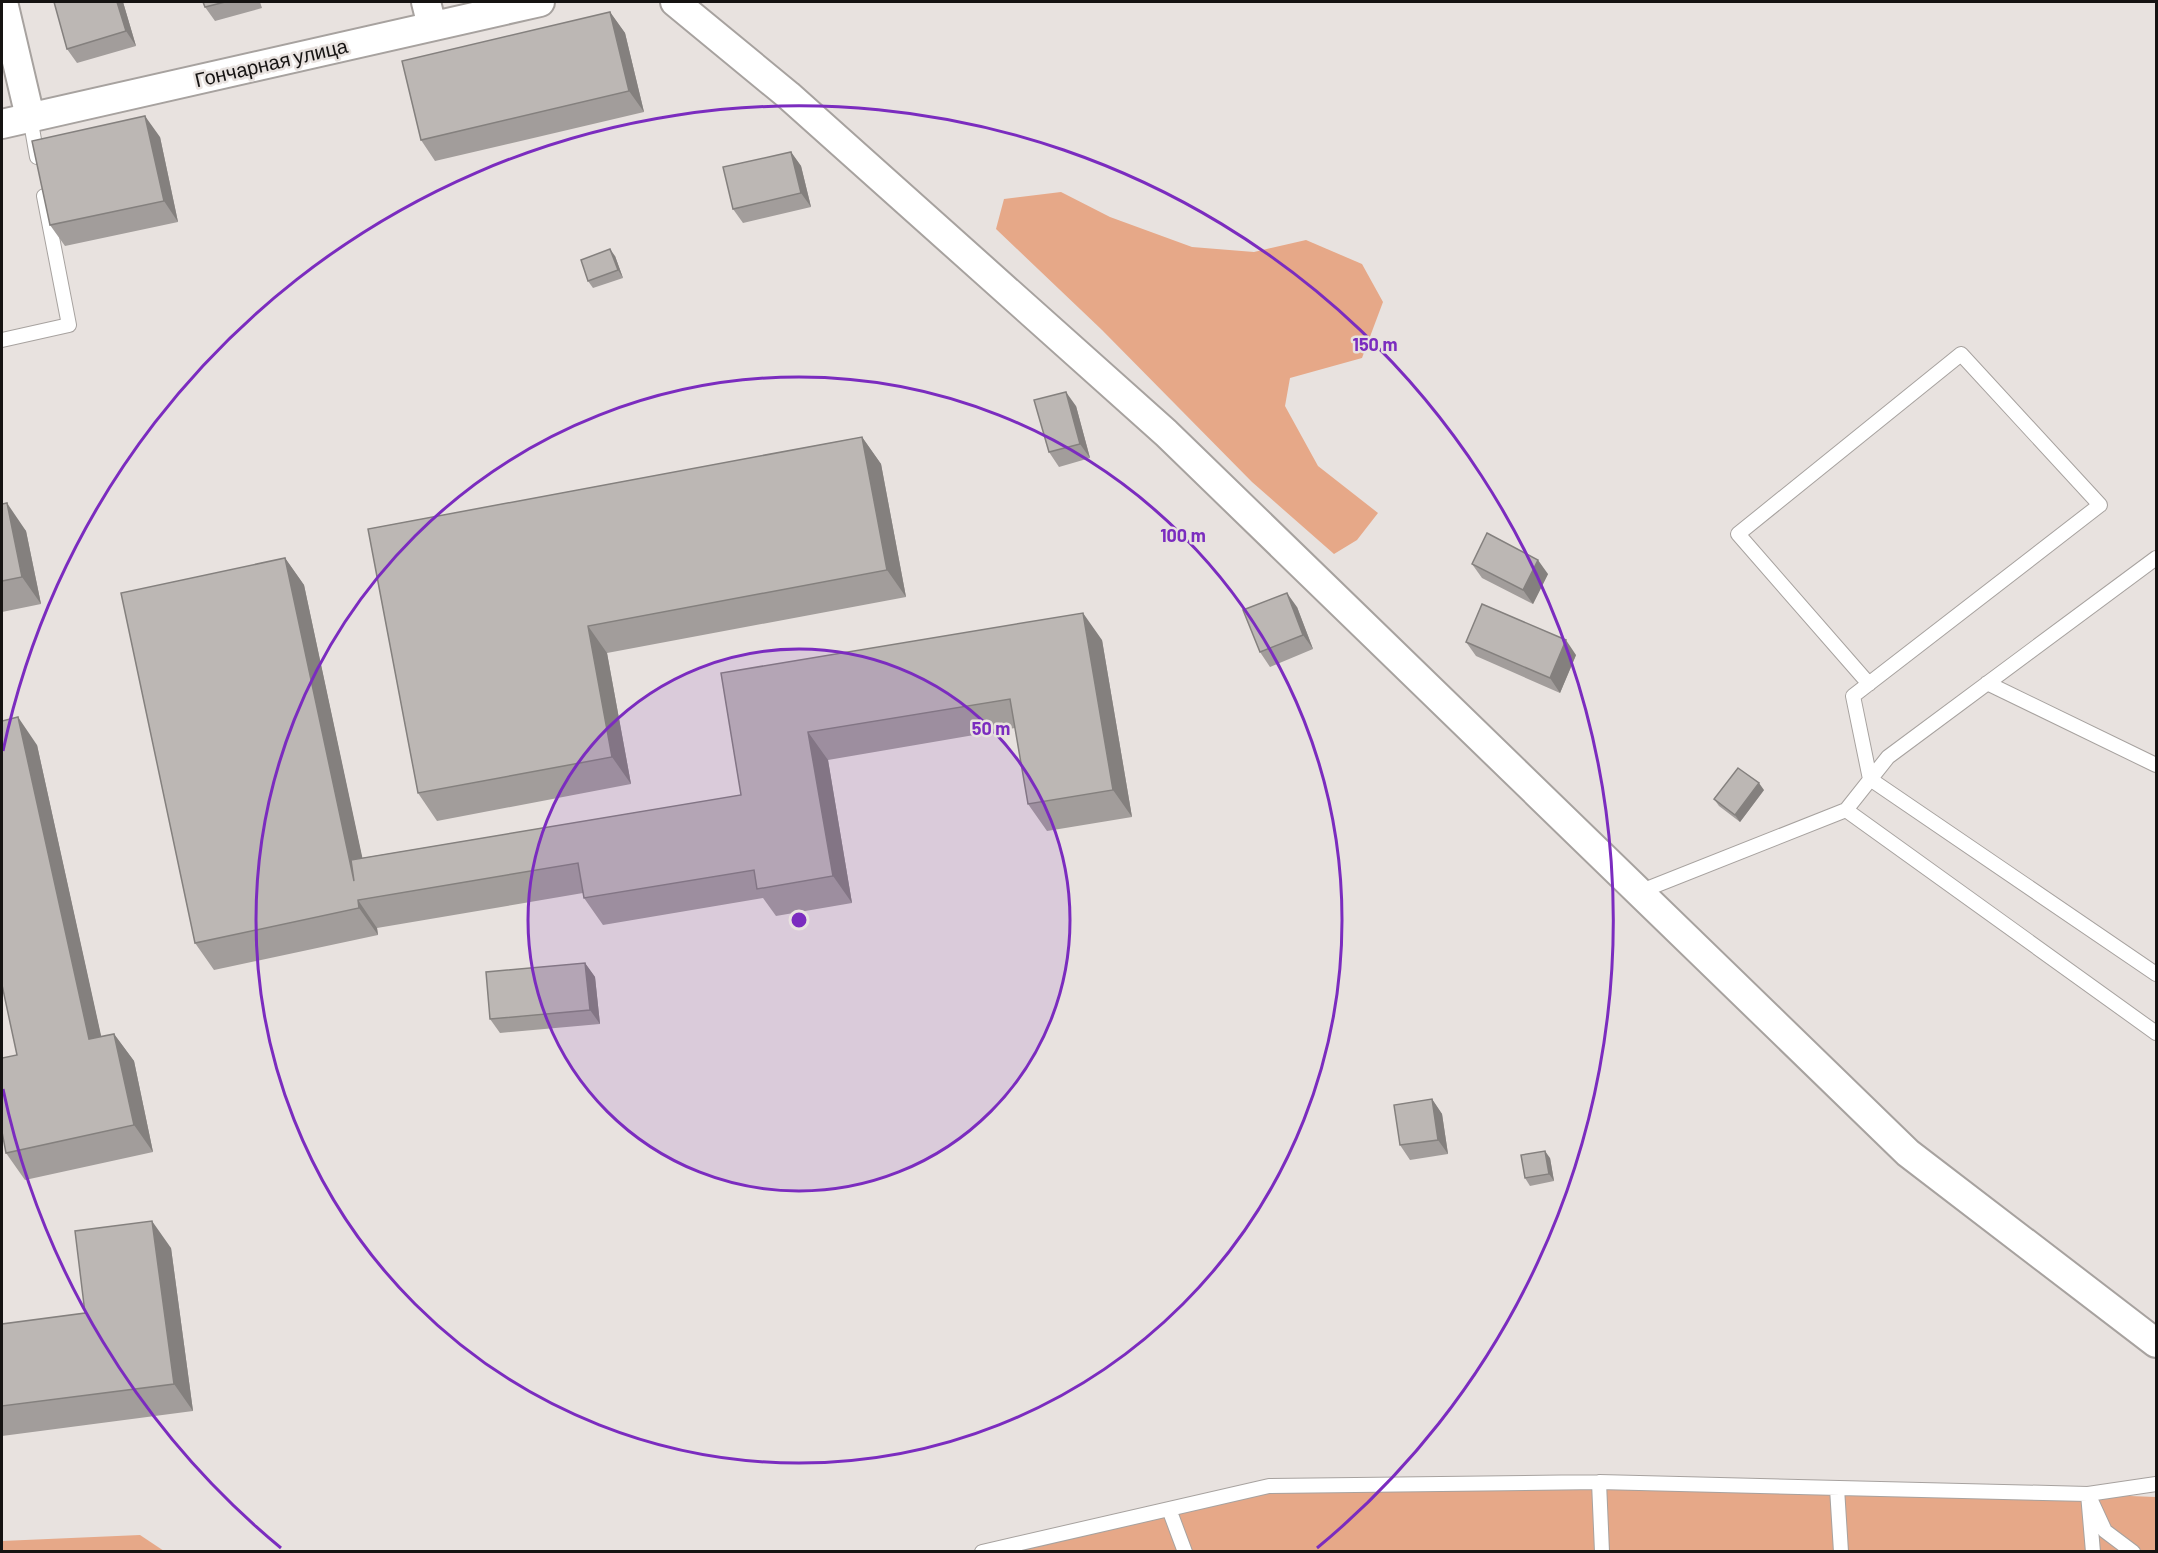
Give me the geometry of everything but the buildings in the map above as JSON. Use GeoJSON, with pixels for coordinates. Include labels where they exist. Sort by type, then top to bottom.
{"type":"FeatureCollection","features":[{"type":"Feature","properties":{"kind":"street"},"geometry":{"type":"LineString","coordinates":[[3,2],[30,117]]}},
{"type":"Feature","properties":{"kind":"street","name":"Гончарная улица"},"geometry":{"type":"LineString","coordinates":[[2,124],[429,14],[540,2]]}},
{"type":"Feature","properties":{"kind":"street"},"geometry":{"type":"LineString","coordinates":[[675,2],[788,95],[1166,433],[1908,1153],[2157,1343]]}},
{"type":"Feature","properties":{"kind":"lane"},"geometry":{"type":"LineString","coordinates":[[2,340],[69,325],[30,117]]}},
{"type":"Feature","properties":{"kind":"lane"},"geometry":{"type":"LineString","coordinates":[[1869,684],[1738,534],[1961,354],[2100,505],[1869,684],[1853,696],[1870,779],[2157,974]]}},
{"type":"Feature","properties":{"kind":"lane"},"geometry":{"type":"LineString","coordinates":[[1639,892],[1846,810],[1887,757],[2157,558]]}},
{"type":"Feature","properties":{"kind":"lane"},"geometry":{"type":"LineString","coordinates":[[1987,683],[2157,765]]}},
{"type":"Feature","properties":{"kind":"lane"},"geometry":{"type":"LineString","coordinates":[[1846,810],[2157,1034]]}},
{"type":"Feature","properties":{"kind":"lane"},"geometry":{"type":"LineString","coordinates":[[1599,1482],[1602,1551]]}},
{"type":"Feature","properties":{"kind":"lane"},"geometry":{"type":"LineString","coordinates":[[982,1551],[1269,1486],[1599,1482],[2088,1494],[2157,1484]]}},
{"type":"Feature","properties":{"kind":"lane"},"geometry":{"type":"LineString","coordinates":[[1837,1488],[1841,1551]]}},
{"type":"Feature","properties":{"kind":"lane"},"geometry":{"type":"LineString","coordinates":[[2088,1494],[2093,1551]]}},
{"type":"Feature","properties":{"kind":"lane"},"geometry":{"type":"LineString","coordinates":[[2088,1494],[2105,1531],[2133,1551]]}},
{"type":"Feature","properties":{"kind":"lane"},"geometry":{"type":"LineString","coordinates":[[1169,1509],[1185,1551]]}},
{"type":"Feature","properties":{"kind":"shaded area"},"geometry":{"type":"Polygon","coordinates":[[[1061,192],[1110,217],[1192,247],[1254,252],[1306,240],[1362,264],[1383,302],[1362,358],[1290,378],[1285,406],[1318,466],[1378,513],[1357,540],[1334,554],[1252,482],[1102,330],[996,229],[1004,199],[1061,192]]]}},
{"type":"Feature","properties":{"kind":"shaded area"},"geometry":{"type":"Polygon","coordinates":[[[1721,1480],[2156,1497],[2156,1552],[982,1552],[1269,1486],[1721,1480]]]}},
{"type":"Feature","properties":{"kind":"shaded area"},"geometry":{"type":"Polygon","coordinates":[[[140,1535],[164,1551],[2,1551],[2,1541],[140,1535]]]}}]}
